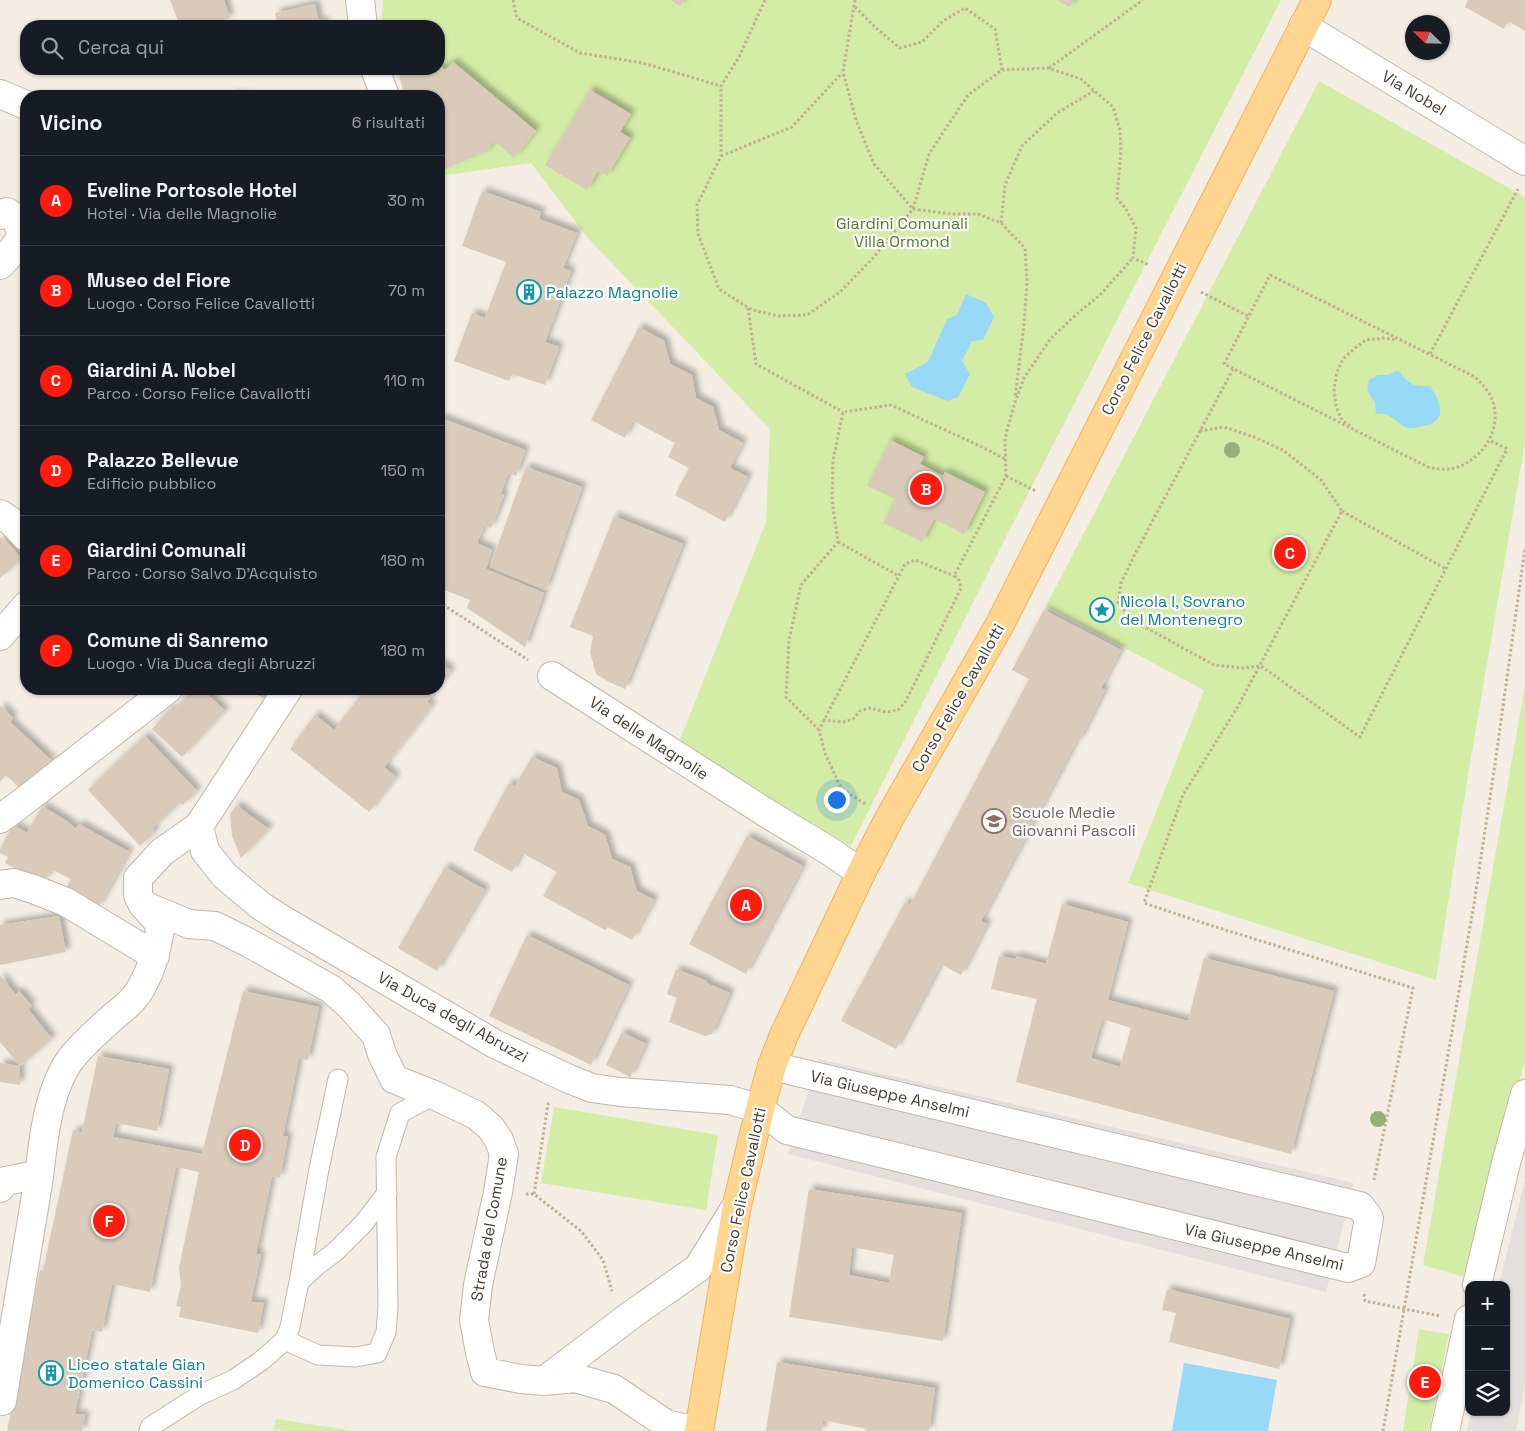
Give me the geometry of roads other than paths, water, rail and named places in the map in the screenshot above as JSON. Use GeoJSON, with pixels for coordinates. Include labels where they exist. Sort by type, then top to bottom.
{"type":"FeatureCollection","features":[{"type":"Feature","properties":{"kind":"main road","name":"Corso Felice Cavallotti"},"geometry":{"type":"LineString","coordinates":[[697,1431],[737,1205],[760,1109],[772,1066],[784,1035],[861,873],[890,817],[999,626],[1174,278],[1317,0]]}},
{"type":"Feature","properties":{"kind":"street"},"geometry":{"type":"LineString","coordinates":[[360,0],[362,20]]}},
{"type":"Feature","properties":{"kind":"street","name":"Via Nobel"},"geometry":{"type":"LineString","coordinates":[[1303,26],[1523,172]]}},
{"type":"Feature","properties":{"kind":"street"},"geometry":{"type":"LineString","coordinates":[[377,75],[383,90]]}},
{"type":"Feature","properties":{"kind":"street"},"geometry":{"type":"LineString","coordinates":[[0,94],[20,102]]}},
{"type":"Feature","properties":{"kind":"street"},"geometry":{"type":"LineString","coordinates":[[0,215],[7,212],[16,218],[20,230]]}},
{"type":"Feature","properties":{"kind":"street"},"geometry":{"type":"LineString","coordinates":[[0,265],[6,260],[20,239]]}},
{"type":"Feature","properties":{"kind":"street"},"geometry":{"type":"LineString","coordinates":[[0,514],[12,522],[20,531]]}},
{"type":"Feature","properties":{"kind":"street"},"geometry":{"type":"LineString","coordinates":[[0,636],[20,613]]}},
{"type":"Feature","properties":{"kind":"street","name":"Via delle Magnolie"},"geometry":{"type":"LineString","coordinates":[[552,676],[831,852],[861,873]]}},
{"type":"Feature","properties":{"kind":"street"},"geometry":{"type":"LineString","coordinates":[[0,819],[160,695]]}},
{"type":"Feature","properties":{"kind":"street"},"geometry":{"type":"LineString","coordinates":[[2,1401],[49,1112],[57,1086],[70,1061],[86,1042],[129,1003],[142,987],[155,956],[161,925],[143,905],[138,895],[138,878],[162,852],[199,826],[284,695]]}},
{"type":"Feature","properties":{"kind":"street","name":"Via Duca degli Abruzzi"},"geometry":{"type":"LineString","coordinates":[[199,826],[205,850],[225,876],[261,906],[495,1044],[592,1088],[620,1092],[730,1100],[760,1109]]}},
{"type":"Feature","properties":{"kind":"street"},"geometry":{"type":"LineString","coordinates":[[0,885],[14,884],[66,902],[155,956]]}},
{"type":"Feature","properties":{"kind":"street","name":"Strada del Comune"},"geometry":{"type":"LineString","coordinates":[[143,905],[189,924],[215,926],[331,989],[348,1004],[376,1035],[382,1054],[394,1079],[476,1115],[492,1128],[504,1154],[474,1320],[486,1372],[544,1381],[575,1378],[614,1389],[666,1424],[697,1431]]}},
{"type":"Feature","properties":{"kind":"street","name":"Via Giuseppe Anselmi"},"geometry":{"type":"LineString","coordinates":[[760,1109],[787,1130],[1348,1268],[1361,1263],[1369,1218],[1360,1206],[772,1066]]}},
{"type":"Feature","properties":{"kind":"street"},"geometry":{"type":"LineString","coordinates":[[1478,1281],[1506,1163],[1525,1094]]}},
{"type":"Feature","properties":{"kind":"street"},"geometry":{"type":"LineString","coordinates":[[0,1188],[5,1181],[26,1177],[39,1177]]}},
{"type":"Feature","properties":{"kind":"street"},"geometry":{"type":"LineString","coordinates":[[544,1381],[631,1315],[698,1268],[737,1205]]}},
{"type":"Feature","properties":{"kind":"street"},"geometry":{"type":"LineString","coordinates":[[1445,1431],[1467,1326]]}},
{"type":"Feature","properties":{"kind":"lane"},"geometry":{"type":"LineString","coordinates":[[149,1431],[150,1426],[200,1395],[233,1380],[261,1361],[284,1340],[290,1327],[319,1169],[338,1079]]}},
{"type":"Feature","properties":{"kind":"lane"},"geometry":{"type":"LineString","coordinates":[[284,1340],[318,1355],[356,1357],[377,1353],[386,1332],[388,1307],[386,1157],[400,1113],[434,1095]]}},
{"type":"Feature","properties":{"kind":"lane"},"geometry":{"type":"LineString","coordinates":[[299,1282],[336,1251],[363,1224],[387,1192]]}},
{"type":"Feature","properties":{"kind":"water"},"geometry":{"type":"Polygon","coordinates":[[[966,294],[986,303],[994,317],[983,340],[972,341],[962,361],[970,374],[958,397],[947,401],[912,387],[905,374],[928,362],[947,319],[957,315],[966,294]]]}},
{"type":"Feature","properties":{"kind":"water"},"geometry":{"type":"Polygon","coordinates":[[[1398,370],[1415,385],[1430,386],[1437,399],[1440,411],[1439,416],[1431,424],[1410,428],[1386,414],[1376,414],[1375,403],[1367,390],[1369,380],[1378,375],[1388,375],[1398,370]]]}},
{"type":"Feature","properties":{"kind":"water"},"geometry":{"type":"Polygon","coordinates":[[[1184,1363],[1277,1380],[1268,1431],[1172,1431],[1184,1363]]]}},
{"type":"Feature","properties":{"kind":"place","name":"Palazzo Magnolie"},"geometry":{"type":"Point","coordinates":[529,292]}},
{"type":"Feature","properties":{"kind":"place","name":"Museo del Fiore"},"geometry":{"type":"Point","coordinates":[926,489]}},
{"type":"Feature","properties":{"kind":"place","name":"Giardini A. Nobel"},"geometry":{"type":"Point","coordinates":[1290,553]}},
{"type":"Feature","properties":{"kind":"place","name":"Nicola I, Sovrano del Montenegro"},"geometry":{"type":"Point","coordinates":[1102,610]}},
{"type":"Feature","properties":{"kind":"place","name":"Scuole Medie Giovanni Pascoli"},"geometry":{"type":"Point","coordinates":[994,821]}},
{"type":"Feature","properties":{"kind":"place","name":"Eveline Portosole Hotel"},"geometry":{"type":"Point","coordinates":[746,905]}},
{"type":"Feature","properties":{"kind":"place","name":"Palazzo Bellevue"},"geometry":{"type":"Point","coordinates":[245,1145]}},
{"type":"Feature","properties":{"kind":"place","name":"Comune di Sanremo"},"geometry":{"type":"Point","coordinates":[109,1221]}},
{"type":"Feature","properties":{"kind":"place","name":"Liceo statale Gian Domenico Cassini"},"geometry":{"type":"Point","coordinates":[51,1373]}},
{"type":"Feature","properties":{"kind":"place","name":"Giardini Comunali"},"geometry":{"type":"Point","coordinates":[1425,1382]}},
{"type":"Feature","properties":{"kind":"park label","name":"Giardini Comunali Villa Ormond"},"geometry":{"type":"Point","coordinates":[902,232]}}]}
